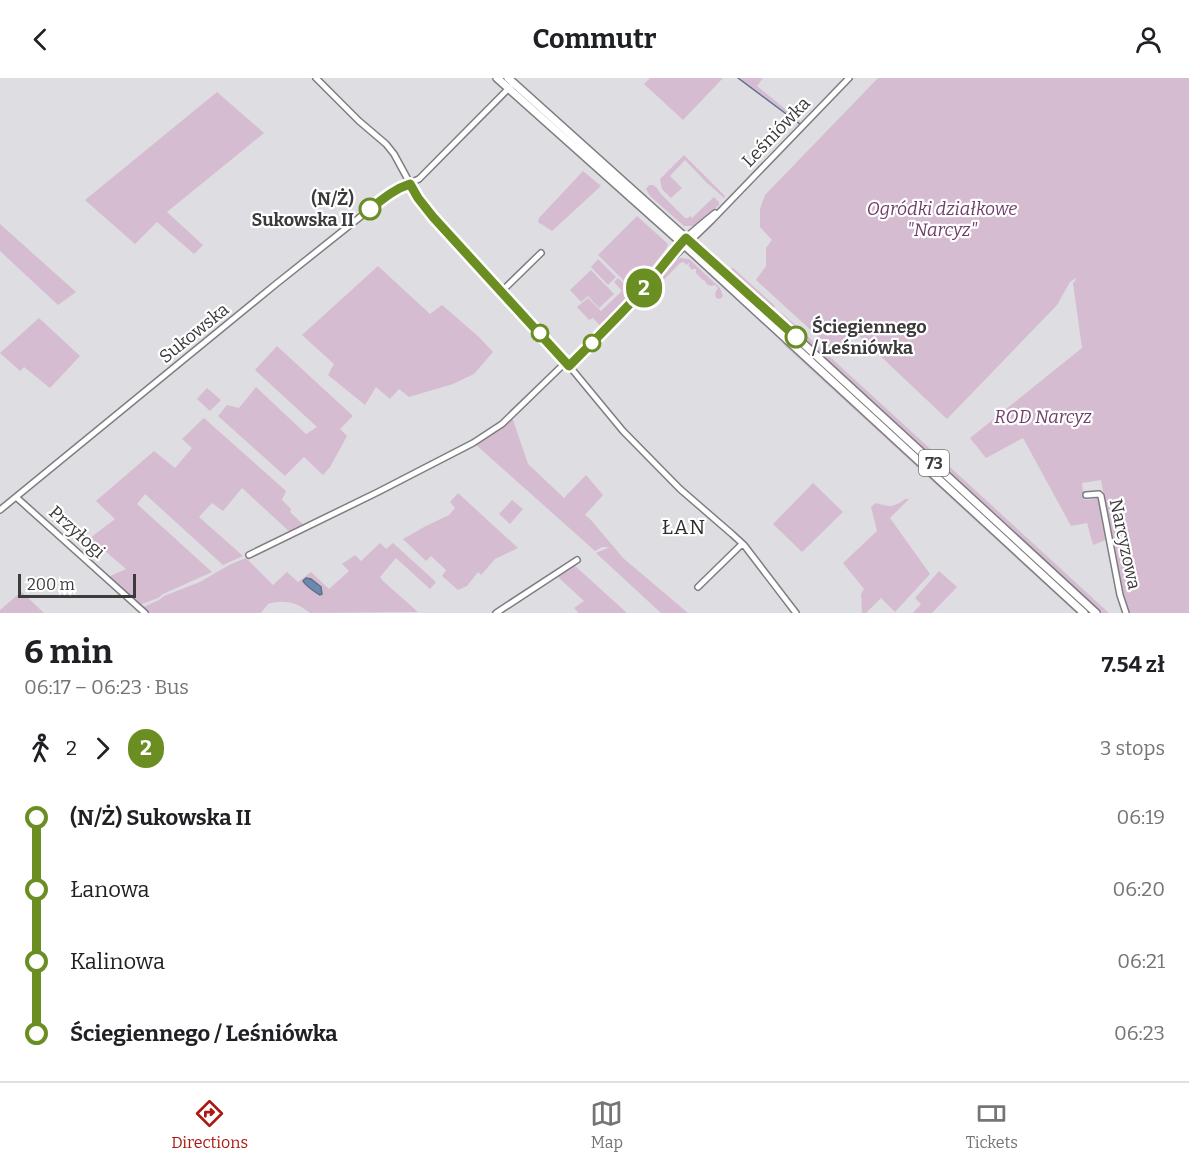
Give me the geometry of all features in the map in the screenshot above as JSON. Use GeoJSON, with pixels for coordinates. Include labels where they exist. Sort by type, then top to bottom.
{"type":"FeatureCollection","features":[{"type":"Feature","properties":{"kind":"main road","name":"73"},"geometry":{"type":"LineString","coordinates":[[497,78],[512,86],[944,472],[1096,613]]}},
{"type":"Feature","properties":{"kind":"main road","name":"73"},"geometry":{"type":"LineString","coordinates":[[508,78],[512,86]]}},
{"type":"Feature","properties":{"kind":"main road","name":"73"},"geometry":{"type":"LineString","coordinates":[[686,242],[1084,613]]}},
{"type":"Feature","properties":{"kind":"street"},"geometry":{"type":"LineString","coordinates":[[316,78],[386,144],[418,198],[433,217],[568,364],[623,430],[681,489],[742,544],[796,613]]}},
{"type":"Feature","properties":{"kind":"street","name":"Leśniówka"},"geometry":{"type":"LineString","coordinates":[[249,555],[378,492],[483,437],[502,424],[618,316],[686,242],[725,206],[849,78]]}},
{"type":"Feature","properties":{"kind":"street","name":"Sukowska"},"geometry":{"type":"LineString","coordinates":[[0,510],[389,194],[428,172],[512,86]]}},
{"type":"Feature","properties":{"kind":"street"},"geometry":{"type":"LineString","coordinates":[[502,291],[540,253]]}},
{"type":"Feature","properties":{"kind":"street"},"geometry":{"type":"LineString","coordinates":[[1101,487],[1101,496]]}},
{"type":"Feature","properties":{"kind":"street","name":"Narcyzowa"},"geometry":{"type":"LineString","coordinates":[[1086,495],[1099,494],[1101,496],[1120,595],[1126,613]]}},
{"type":"Feature","properties":{"kind":"street","name":"Przyłogi"},"geometry":{"type":"LineString","coordinates":[[16,497],[145,613]]}},
{"type":"Feature","properties":{"kind":"street"},"geometry":{"type":"LineString","coordinates":[[698,587],[742,544]]}},
{"type":"Feature","properties":{"kind":"street"},"geometry":{"type":"LineString","coordinates":[[496,613],[577,560]]}},
{"type":"Feature","properties":{"kind":"green space"},"geometry":{"type":"Polygon","coordinates":[[[650,78],[723,78],[683,120],[644,84],[650,78]]]}},
{"type":"Feature","properties":{"kind":"green space"},"geometry":{"type":"Polygon","coordinates":[[[738,78],[763,78],[757,86],[801,122],[799,124],[738,78]]]}},
{"type":"Feature","properties":{"kind":"green space","name":"Ogródki działkowe \"Narcyz\""},"geometry":{"type":"Polygon","coordinates":[[[878,78],[1189,78],[1189,613],[1126,613],[1101,480],[1082,483],[1084,500],[1099,498],[1108,539],[1093,545],[1087,523],[1071,526],[1023,438],[986,458],[970,438],[1082,348],[1073,283],[1076,278],[1070,282],[1057,305],[947,419],[856,333],[836,353],[756,280],[766,266],[766,248],[772,240],[760,227],[760,209],[765,195],[878,78]]]}},
{"type":"Feature","properties":{"kind":"green space"},"geometry":{"type":"Polygon","coordinates":[[[217,92],[264,133],[167,212],[203,245],[194,254],[157,222],[135,244],[85,200],[217,92]]]}},
{"type":"Feature","properties":{"kind":"green space"},"geometry":{"type":"Polygon","coordinates":[[[684,155],[725,196],[724,198],[685,160],[670,176],[682,188],[671,198],[662,189],[660,179],[684,155]]]}},
{"type":"Feature","properties":{"kind":"green space"},"geometry":{"type":"Polygon","coordinates":[[[583,171],[601,186],[552,231],[538,222],[539,218],[583,171]]]}},
{"type":"Feature","properties":{"kind":"green space"},"geometry":{"type":"Polygon","coordinates":[[[649,185],[656,187],[685,218],[690,216],[692,218],[714,197],[719,205],[694,226],[684,226],[650,196],[646,189],[649,185]]]}},
{"type":"Feature","properties":{"kind":"green space"},"geometry":{"type":"Polygon","coordinates":[[[637,216],[668,244],[620,308],[601,327],[593,318],[589,320],[577,307],[588,298],[601,311],[622,291],[614,282],[618,278],[626,286],[628,285],[598,255],[637,216]]]}},
{"type":"Feature","properties":{"kind":"green space"},"geometry":{"type":"Polygon","coordinates":[[[0,224],[76,292],[58,305],[0,251],[0,224]]]}},
{"type":"Feature","properties":{"kind":"green space"},"geometry":{"type":"Polygon","coordinates":[[[702,245],[723,264],[733,268],[775,306],[774,308],[792,328],[779,317],[702,245]]]}},
{"type":"Feature","properties":{"kind":"green space"},"geometry":{"type":"Polygon","coordinates":[[[680,258],[689,259],[720,288],[723,296],[720,299],[716,298],[715,293],[718,288],[707,284],[696,273],[696,269],[692,270],[688,265],[689,262],[687,265],[680,263],[648,296],[644,295],[680,258]]]}},
{"type":"Feature","properties":{"kind":"green space"},"geometry":{"type":"Polygon","coordinates":[[[598,259],[616,277],[608,285],[591,267],[598,259]]]}},
{"type":"Feature","properties":{"kind":"green space"},"geometry":{"type":"Polygon","coordinates":[[[378,266],[430,314],[442,305],[493,352],[474,374],[453,384],[409,397],[399,389],[390,399],[376,387],[365,405],[328,375],[334,364],[302,335],[378,266]]]}},
{"type":"Feature","properties":{"kind":"green space"},"geometry":{"type":"Polygon","coordinates":[[[591,270],[614,294],[599,308],[588,296],[581,302],[570,290],[591,270]]]}},
{"type":"Feature","properties":{"kind":"green space"},"geometry":{"type":"Polygon","coordinates":[[[738,290],[754,303],[1091,613],[1088,613],[738,290]]]}},
{"type":"Feature","properties":{"kind":"green space"},"geometry":{"type":"Polygon","coordinates":[[[780,311],[1109,613],[1101,613],[1094,607],[815,350],[780,311]]]}},
{"type":"Feature","properties":{"kind":"green space"},"geometry":{"type":"Polygon","coordinates":[[[39,318],[80,356],[50,388],[24,367],[20,371],[0,353],[39,318]]]}},
{"type":"Feature","properties":{"kind":"green space"},"geometry":{"type":"Polygon","coordinates":[[[782,343],[787,345],[1078,613],[782,343]]]}},
{"type":"Feature","properties":{"kind":"green space"},"geometry":{"type":"Polygon","coordinates":[[[277,346],[353,416],[340,429],[347,436],[323,475],[304,457],[285,476],[218,416],[227,405],[239,408],[256,387],[306,434],[317,427],[255,370],[277,346]]]}},
{"type":"Feature","properties":{"kind":"green space"},"geometry":{"type":"Polygon","coordinates":[[[207,388],[221,400],[210,411],[197,399],[207,388]]]}},
{"type":"Feature","properties":{"kind":"green space"},"geometry":{"type":"Polygon","coordinates":[[[512,417],[528,464],[564,498],[586,475],[603,495],[585,515],[623,558],[688,613],[661,613],[596,553],[610,547],[602,547],[595,551],[475,444],[512,417]]]}},
{"type":"Feature","properties":{"kind":"green space"},"geometry":{"type":"Polygon","coordinates":[[[204,418],[286,491],[282,500],[291,509],[290,512],[305,526],[291,533],[242,488],[223,511],[212,503],[199,517],[243,556],[223,565],[145,494],[137,504],[212,572],[139,605],[108,577],[126,569],[90,538],[115,519],[96,501],[154,451],[175,468],[192,448],[182,439],[204,418]]]}},
{"type":"Feature","properties":{"kind":"green space"},"geometry":{"type":"Polygon","coordinates":[[[813,483],[843,512],[802,552],[773,524],[813,483]]]}},
{"type":"Feature","properties":{"kind":"green space"},"geometry":{"type":"Polygon","coordinates":[[[458,493],[518,548],[495,559],[481,575],[478,572],[467,586],[458,590],[442,576],[446,570],[431,556],[426,561],[403,539],[449,515],[455,508],[450,502],[458,493]]]}},
{"type":"Feature","properties":{"kind":"green space"},"geometry":{"type":"Polygon","coordinates":[[[909,499],[890,518],[930,574],[895,612],[881,598],[866,613],[862,613],[861,594],[864,589],[843,563],[877,531],[871,507],[876,503],[894,505],[909,499]]]}},
{"type":"Feature","properties":{"kind":"green space"},"geometry":{"type":"Polygon","coordinates":[[[512,500],[523,509],[510,524],[499,514],[512,500]]]}},
{"type":"Feature","properties":{"kind":"green space"},"geometry":{"type":"Polygon","coordinates":[[[380,543],[386,549],[393,543],[436,582],[430,589],[396,558],[380,577],[418,612],[310,613],[300,606],[285,602],[268,604],[261,613],[147,613],[141,608],[200,582],[246,558],[273,585],[287,572],[298,582],[311,572],[329,589],[349,571],[342,564],[355,555],[361,561],[380,543]]]}},
{"type":"Feature","properties":{"kind":"green space"},"geometry":{"type":"Polygon","coordinates":[[[574,565],[627,613],[577,613],[574,608],[584,601],[557,576],[574,565]]]}},
{"type":"Feature","properties":{"kind":"green space"},"geometry":{"type":"Polygon","coordinates":[[[939,571],[957,587],[932,613],[913,613],[921,604],[915,598],[939,571]]]}},
{"type":"Feature","properties":{"kind":"green space"},"geometry":{"type":"Polygon","coordinates":[[[21,592],[44,613],[0,613],[0,610],[21,592]]]}},
{"type":"Feature","properties":{"kind":"water"},"geometry":{"type":"Polygon","coordinates":[[[306,578],[321,587],[322,594],[318,594],[306,585],[303,581],[306,578]]]}},
{"type":"Feature","properties":{"kind":"waterway"},"geometry":{"type":"LineString","coordinates":[[738,78],[801,125]]}},
{"type":"Feature","properties":{"kind":"bus line","name":"2"},"geometry":{"type":"LineString","coordinates":[[370,209],[389,194],[410,184],[433,217],[569,366],[639,294],[686,238],[796,337]]}},
{"type":"Feature","properties":{"kind":"place","name":"(N/Ż) Sukowska II"},"geometry":{"type":"Point","coordinates":[370,209]}},
{"type":"Feature","properties":{"kind":"place","name":"Ściegiennego / Leśniówka"},"geometry":{"type":"Point","coordinates":[796,337]}},
{"type":"Feature","properties":{"kind":"district","name":"ŁAN"},"geometry":{"type":"Point","coordinates":[684,527]}},
{"type":"Feature","properties":{"kind":"park label","name":"ROD Narcyz"},"geometry":{"type":"Point","coordinates":[1043,417]}}]}
